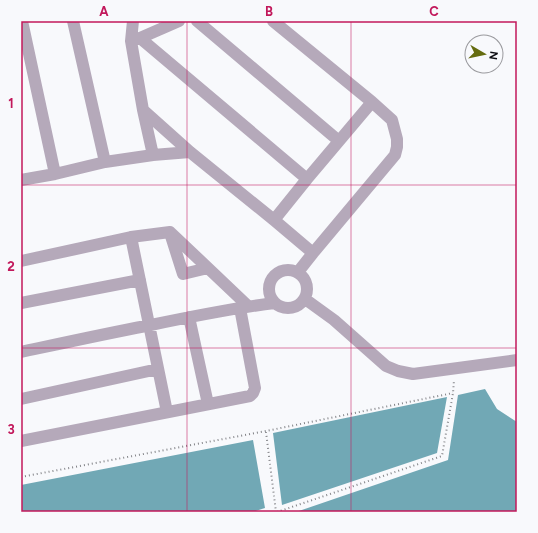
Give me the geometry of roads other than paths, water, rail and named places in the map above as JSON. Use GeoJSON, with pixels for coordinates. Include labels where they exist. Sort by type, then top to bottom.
{"type":"FeatureCollection","features":[{"type":"Feature","properties":{"kind":"street"},"geometry":{"type":"LineString","coordinates":[[22,21],[55,174]]}},
{"type":"Feature","properties":{"kind":"street"},"geometry":{"type":"LineString","coordinates":[[73,21],[105,162]]}},
{"type":"Feature","properties":{"kind":"street"},"geometry":{"type":"LineString","coordinates":[[133,21],[143,110],[153,155]]}},
{"type":"Feature","properties":{"kind":"street"},"geometry":{"type":"LineString","coordinates":[[136,39],[179,21]]}},
{"type":"Feature","properties":{"kind":"street"},"geometry":{"type":"LineString","coordinates":[[197,21],[339,141]]}},
{"type":"Feature","properties":{"kind":"street"},"geometry":{"type":"LineString","coordinates":[[273,21],[392,120],[397,139],[395,155],[298,272]]}},
{"type":"Feature","properties":{"kind":"street"},"geometry":{"type":"LineString","coordinates":[[136,39],[307,179]]}},
{"type":"Feature","properties":{"kind":"street"},"geometry":{"type":"LineString","coordinates":[[274,220],[372,102]]}},
{"type":"Feature","properties":{"kind":"street"},"geometry":{"type":"LineString","coordinates":[[143,110],[190,152],[313,253]]}},
{"type":"Feature","properties":{"kind":"street"},"geometry":{"type":"LineString","coordinates":[[21,180],[55,174],[105,162],[153,155],[190,152]]}},
{"type":"Feature","properties":{"kind":"street"},"geometry":{"type":"LineString","coordinates":[[21,261],[131,237],[170,232]]}},
{"type":"Feature","properties":{"kind":"street"},"geometry":{"type":"LineString","coordinates":[[21,441],[250,396],[253,393],[255,388],[244,307],[208,268],[170,232]]}},
{"type":"Feature","properties":{"kind":"street"},"geometry":{"type":"LineString","coordinates":[[170,232],[184,274],[208,268]]}},
{"type":"Feature","properties":{"kind":"street"},"geometry":{"type":"LineString","coordinates":[[131,237],[167,412]]}},
{"type":"Feature","properties":{"kind":"street"},"geometry":{"type":"LineString","coordinates":[[286,269],[298,272],[303,276],[308,287],[305,299],[301,304],[295,307],[282,307],[275,303],[272,299],[269,286],[271,280],[280,271],[286,269]]}},
{"type":"Feature","properties":{"kind":"street"},"geometry":{"type":"LineString","coordinates":[[21,303],[140,280]]}},
{"type":"Feature","properties":{"kind":"street"},"geometry":{"type":"LineString","coordinates":[[305,299],[334,320],[386,366],[398,371],[413,374],[517,360]]}},
{"type":"Feature","properties":{"kind":"street"},"geometry":{"type":"LineString","coordinates":[[21,352],[188,317],[275,303]]}},
{"type":"Feature","properties":{"kind":"street"},"geometry":{"type":"LineString","coordinates":[[188,317],[208,404]]}},
{"type":"Feature","properties":{"kind":"street"},"geometry":{"type":"LineString","coordinates":[[21,399],[158,369]]}},
{"type":"Feature","properties":{"kind":"water"},"geometry":{"type":"Polygon","coordinates":[[[485,389],[497,409],[517,422],[517,512],[296,512],[448,460],[458,395],[485,389]]]}},
{"type":"Feature","properties":{"kind":"water"},"geometry":{"type":"Polygon","coordinates":[[[447,397],[437,453],[282,505],[273,433],[447,397]]]}},
{"type":"Feature","properties":{"kind":"water"},"geometry":{"type":"Polygon","coordinates":[[[253,440],[265,508],[252,512],[21,512],[21,485],[253,440]]]}}]}
